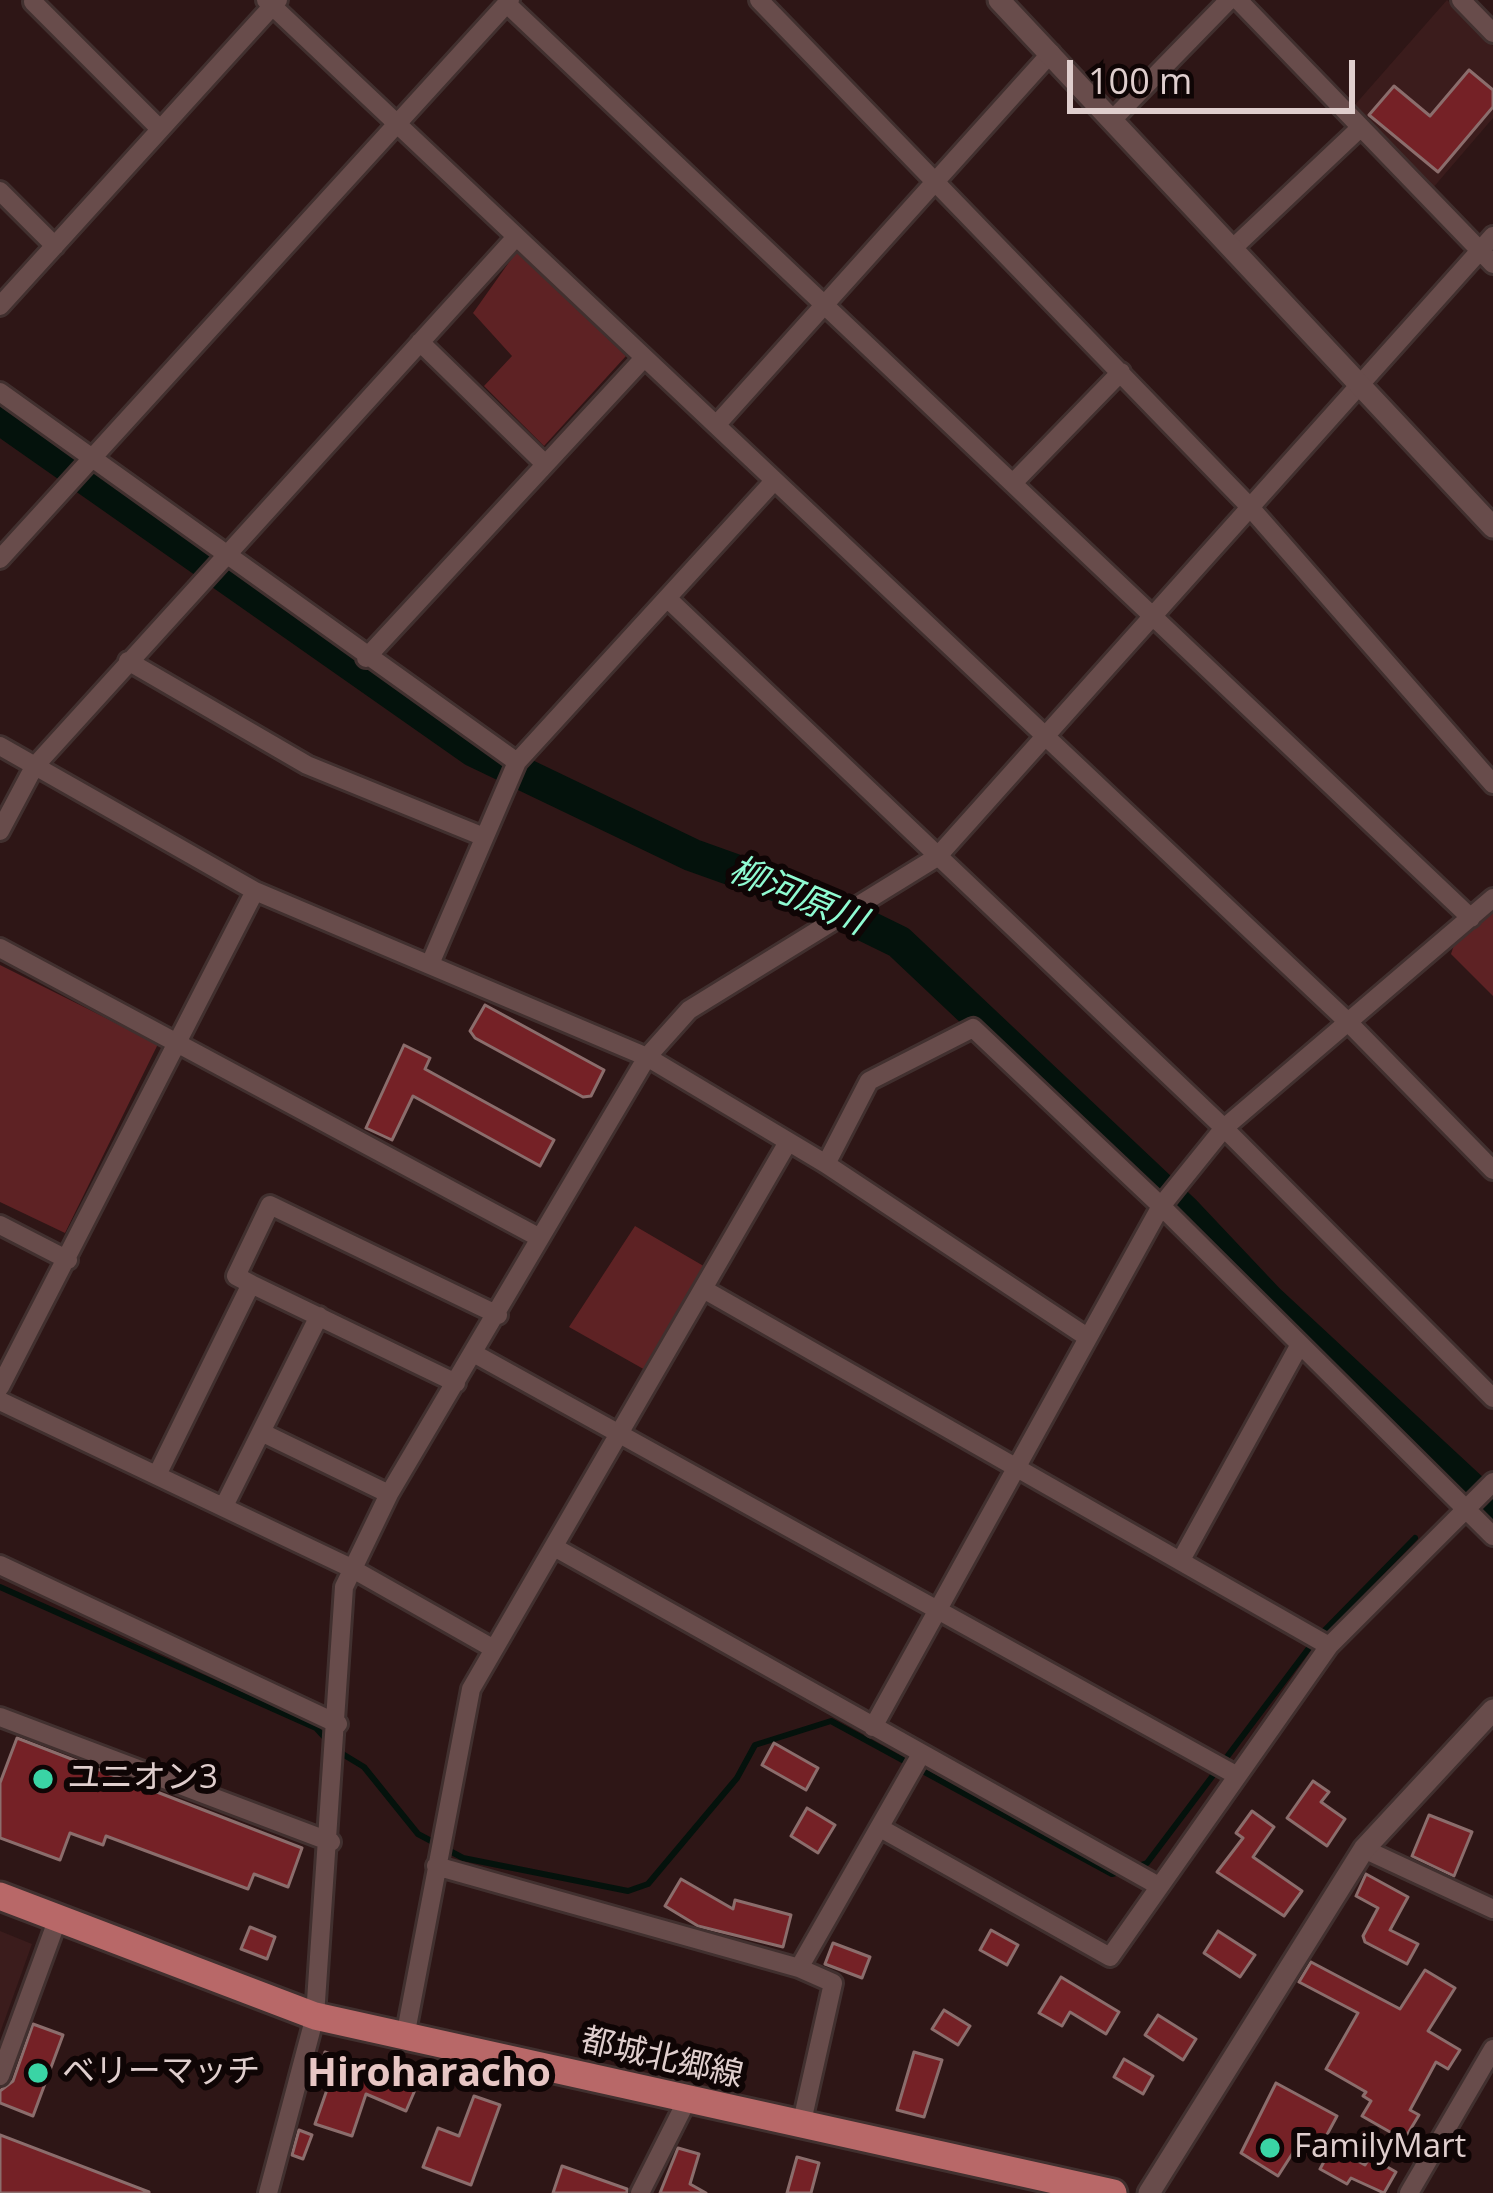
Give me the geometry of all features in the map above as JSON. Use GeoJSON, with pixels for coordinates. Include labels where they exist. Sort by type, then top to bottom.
{"type":"FeatureCollection","features":[{"type":"Feature","properties":{"kind":"main road","name":"都城北郷線"},"geometry":{"type":"LineString","coordinates":[[0,1896],[315,2016],[686,2102],[1113,2193]]}},
{"type":"Feature","properties":{"kind":"street"},"geometry":{"type":"LineString","coordinates":[[759,0],[1249,506],[1493,784]]}},
{"type":"Feature","properties":{"kind":"street"},"geometry":{"type":"LineString","coordinates":[[999,0],[1363,383],[1493,527]]}},
{"type":"Feature","properties":{"kind":"street"},"geometry":{"type":"LineString","coordinates":[[1113,119],[1229,0]]}},
{"type":"Feature","properties":{"kind":"street"},"geometry":{"type":"LineString","coordinates":[[275,2191],[315,2016],[331,1842],[344,1587],[388,1494],[647,1057],[689,1010],[937,856],[1249,506],[1489,250],[1360,128],[1238,0]]}},
{"type":"Feature","properties":{"kind":"street"},"geometry":{"type":"LineString","coordinates":[[1461,0],[1493,33]]}},
{"type":"Feature","properties":{"kind":"street"},"geometry":{"type":"LineString","coordinates":[[33,2],[160,129]]}},
{"type":"Feature","properties":{"kind":"street"},"geometry":{"type":"LineString","coordinates":[[0,306],[272,2],[1348,1022],[1493,1170]]}},
{"type":"Feature","properties":{"kind":"street"},"geometry":{"type":"LineString","coordinates":[[0,559],[509,2],[1471,918]]}},
{"type":"Feature","properties":{"kind":"street"},"geometry":{"type":"LineString","coordinates":[[718,424],[1051,53]]}},
{"type":"Feature","properties":{"kind":"street"},"geometry":{"type":"LineString","coordinates":[[1232,249],[1360,128]]}},
{"type":"Feature","properties":{"kind":"street"},"geometry":{"type":"LineString","coordinates":[[0,191],[55,246]]}},
{"type":"Feature","properties":{"kind":"street"},"geometry":{"type":"LineString","coordinates":[[0,831],[34,766],[516,237]]}},
{"type":"Feature","properties":{"kind":"street"},"geometry":{"type":"LineString","coordinates":[[420,342],[545,464]]}},
{"type":"Feature","properties":{"kind":"street"},"geometry":{"type":"LineString","coordinates":[[366,658],[644,358]]}},
{"type":"Feature","properties":{"kind":"street"},"geometry":{"type":"LineString","coordinates":[[1014,482],[1121,372]]}},
{"type":"Feature","properties":{"kind":"street"},"geometry":{"type":"LineString","coordinates":[[0,392],[517,762]]}},
{"type":"Feature","properties":{"kind":"street"},"geometry":{"type":"LineString","coordinates":[[430,964],[517,762],[775,481]]}},
{"type":"Feature","properties":{"kind":"street"},"geometry":{"type":"LineString","coordinates":[[668,598],[1224,1128],[1493,1398]]}},
{"type":"Feature","properties":{"kind":"street"},"geometry":{"type":"LineString","coordinates":[[128,662],[308,765],[484,838]]}},
{"type":"Feature","properties":{"kind":"street"},"geometry":{"type":"LineString","coordinates":[[0,746],[255,891],[647,1057],[826,1165],[1087,1337]]}},
{"type":"Feature","properties":{"kind":"street"},"geometry":{"type":"LineString","coordinates":[[0,1387],[255,891]]}},
{"type":"Feature","properties":{"kind":"street"},"geometry":{"type":"LineString","coordinates":[[873,1727],[1167,1198],[1224,1128],[1493,898]]}},
{"type":"Feature","properties":{"kind":"street"},"geometry":{"type":"LineString","coordinates":[[0,948],[178,1039],[541,1238]]}},
{"type":"Feature","properties":{"kind":"street"},"geometry":{"type":"LineString","coordinates":[[826,1165],[869,1081],[973,1028],[1167,1198],[1299,1346],[1493,1536]]}},
{"type":"Feature","properties":{"kind":"street"},"geometry":{"type":"LineString","coordinates":[[405,2037],[471,1689],[788,1142]]}},
{"type":"Feature","properties":{"kind":"street"},"geometry":{"type":"LineString","coordinates":[[456,1383],[236,1276],[270,1205],[497,1315]]}},
{"type":"Feature","properties":{"kind":"street"},"geometry":{"type":"LineString","coordinates":[[0,1225],[68,1260]]}},
{"type":"Feature","properties":{"kind":"street"},"geometry":{"type":"LineString","coordinates":[[157,1475],[251,1284]]}},
{"type":"Feature","properties":{"kind":"street"},"geometry":{"type":"LineString","coordinates":[[705,1290],[1329,1646]]}},
{"type":"Feature","properties":{"kind":"street"},"geometry":{"type":"LineString","coordinates":[[224,1506],[319,1316]]}},
{"type":"Feature","properties":{"kind":"street"},"geometry":{"type":"LineString","coordinates":[[1181,1559],[1299,1346]]}},
{"type":"Feature","properties":{"kind":"street"},"geometry":{"type":"LineString","coordinates":[[475,1354],[1234,1774]]}},
{"type":"Feature","properties":{"kind":"street"},"geometry":{"type":"LineString","coordinates":[[0,1401],[351,1568],[494,1649]]}},
{"type":"Feature","properties":{"kind":"street"},"geometry":{"type":"LineString","coordinates":[[261,1432],[388,1494]]}},
{"type":"Feature","properties":{"kind":"street"},"geometry":{"type":"LineString","coordinates":[[882,1829],[1110,1957],[1234,1774],[1329,1646],[1488,1486]]}},
{"type":"Feature","properties":{"kind":"street"},"geometry":{"type":"LineString","coordinates":[[554,1547],[1157,1885]]}},
{"type":"Feature","properties":{"kind":"street"},"geometry":{"type":"LineString","coordinates":[[0,1565],[338,1724]]}},
{"type":"Feature","properties":{"kind":"street"},"geometry":{"type":"LineString","coordinates":[[1149,2193],[1364,1849],[1493,1710]]}},
{"type":"Feature","properties":{"kind":"street"},"geometry":{"type":"LineString","coordinates":[[0,1718],[331,1842]]}},
{"type":"Feature","properties":{"kind":"street"},"geometry":{"type":"LineString","coordinates":[[799,1968],[920,1756]]}},
{"type":"Feature","properties":{"kind":"street"},"geometry":{"type":"LineString","coordinates":[[1364,1849],[1493,1909]]}},
{"type":"Feature","properties":{"kind":"street"},"geometry":{"type":"LineString","coordinates":[[436,1866],[799,1968],[833,1983],[801,2126]]}},
{"type":"Feature","properties":{"kind":"street"},"geometry":{"type":"LineString","coordinates":[[0,2077],[58,1918]]}},
{"type":"Feature","properties":{"kind":"street"},"geometry":{"type":"LineString","coordinates":[[1409,2193],[1493,2049]]}},
{"type":"Feature","properties":{"kind":"street"},"geometry":{"type":"LineString","coordinates":[[640,2193],[686,2102]]}},
{"type":"Feature","properties":{"kind":"shaded area"},"geometry":{"type":"Polygon","coordinates":[[[1447,0],[1493,46],[1493,118],[1432,189],[1353,107],[1447,0]]]}},
{"type":"Feature","properties":{"kind":"shaded area"},"geometry":{"type":"Polygon","coordinates":[[[517,251],[626,356],[544,446],[484,386],[512,356],[473,313],[517,251]]]}},
{"type":"Feature","properties":{"kind":"shaded area"},"geometry":{"type":"Polygon","coordinates":[[[1493,910],[1493,996],[1451,954],[1454,945],[1493,910]]]}},
{"type":"Feature","properties":{"kind":"shaded area"},"geometry":{"type":"Polygon","coordinates":[[[0,965],[158,1044],[65,1233],[0,1202],[0,965]]]}},
{"type":"Feature","properties":{"kind":"shaded area"},"geometry":{"type":"Polygon","coordinates":[[[635,1226],[707,1268],[647,1371],[569,1327],[635,1226]]]}},
{"type":"Feature","properties":{"kind":"shaded area"},"geometry":{"type":"Polygon","coordinates":[[[0,1931],[32,1944],[0,2033],[0,1931]]]}},
{"type":"Feature","properties":{"kind":"building"},"geometry":{"type":"Polygon","coordinates":[[[1469,70],[1493,90],[1493,107],[1438,172],[1369,115],[1394,86],[1430,116],[1469,70]]]}},
{"type":"Feature","properties":{"kind":"building"},"geometry":{"type":"Polygon","coordinates":[[[485,1005],[604,1070],[591,1096],[583,1097],[475,1038],[470,1031],[485,1005]]]}},
{"type":"Feature","properties":{"kind":"building"},"geometry":{"type":"Polygon","coordinates":[[[404,1045],[430,1058],[425,1069],[554,1140],[540,1166],[413,1096],[392,1140],[366,1128],[404,1045]]]}},
{"type":"Feature","properties":{"kind":"building"},"geometry":{"type":"Polygon","coordinates":[[[17,1738],[302,1848],[288,1887],[254,1874],[248,1889],[106,1836],[103,1845],[70,1833],[60,1860],[0,1838],[0,1783],[17,1738]]]}},
{"type":"Feature","properties":{"kind":"building"},"geometry":{"type":"Polygon","coordinates":[[[774,1743],[818,1768],[806,1790],[762,1765],[774,1743]]]}},
{"type":"Feature","properties":{"kind":"building"},"geometry":{"type":"Polygon","coordinates":[[[1313,1781],[1329,1792],[1321,1802],[1345,1819],[1327,1846],[1287,1818],[1313,1781]]]}},
{"type":"Feature","properties":{"kind":"building"},"geometry":{"type":"Polygon","coordinates":[[[807,1808],[835,1825],[818,1853],[791,1836],[807,1808]]]}},
{"type":"Feature","properties":{"kind":"building"},"geometry":{"type":"Polygon","coordinates":[[[1252,1811],[1274,1827],[1253,1857],[1302,1891],[1284,1916],[1217,1872],[1243,1838],[1236,1833],[1252,1811]]]}},
{"type":"Feature","properties":{"kind":"building"},"geometry":{"type":"Polygon","coordinates":[[[1429,1815],[1472,1832],[1454,1876],[1412,1856],[1429,1815]]]}},
{"type":"Feature","properties":{"kind":"building"},"geometry":{"type":"Polygon","coordinates":[[[1366,1874],[1408,1897],[1390,1930],[1418,1944],[1407,1964],[1365,1942],[1363,1936],[1378,1908],[1356,1896],[1366,1874]]]}},
{"type":"Feature","properties":{"kind":"building"},"geometry":{"type":"Polygon","coordinates":[[[681,1879],[733,1909],[735,1900],[791,1915],[783,1947],[698,1926],[665,1906],[681,1879]]]}},
{"type":"Feature","properties":{"kind":"building"},"geometry":{"type":"Polygon","coordinates":[[[250,1927],[275,1937],[267,1959],[241,1949],[250,1927]]]}},
{"type":"Feature","properties":{"kind":"building"},"geometry":{"type":"Polygon","coordinates":[[[991,1930],[1018,1945],[1007,1965],[980,1950],[991,1930]]]}},
{"type":"Feature","properties":{"kind":"building"},"geometry":{"type":"Polygon","coordinates":[[[1218,1931],[1255,1955],[1240,1977],[1204,1953],[1218,1931]]]}},
{"type":"Feature","properties":{"kind":"building"},"geometry":{"type":"Polygon","coordinates":[[[833,1943],[870,1957],[862,1978],[825,1964],[833,1943]]]}},
{"type":"Feature","properties":{"kind":"building"},"geometry":{"type":"Polygon","coordinates":[[[1311,1962],[1400,2009],[1425,1970],[1455,1988],[1428,2031],[1460,2050],[1448,2069],[1436,2062],[1410,2110],[1419,2115],[1404,2140],[1362,2116],[1371,2101],[1363,2096],[1366,2092],[1326,2069],[1358,2013],[1299,1982],[1311,1962]]]}},
{"type":"Feature","properties":{"kind":"building"},"geometry":{"type":"Polygon","coordinates":[[[1061,1977],[1119,2012],[1106,2034],[1070,2012],[1062,2026],[1039,2013],[1061,1977]]]}},
{"type":"Feature","properties":{"kind":"building"},"geometry":{"type":"Polygon","coordinates":[[[944,2010],[970,2026],[958,2045],[932,2029],[944,2010]]]}},
{"type":"Feature","properties":{"kind":"building"},"geometry":{"type":"Polygon","coordinates":[[[1158,2015],[1196,2039],[1183,2060],[1145,2035],[1158,2015]]]}},
{"type":"Feature","properties":{"kind":"building"},"geometry":{"type":"Polygon","coordinates":[[[33,2024],[63,2035],[33,2116],[0,2103],[0,2091],[13,2081],[33,2024]]]}},
{"type":"Feature","properties":{"kind":"building"},"geometry":{"type":"Polygon","coordinates":[[[325,2052],[398,2081],[403,2068],[421,2076],[406,2111],[366,2094],[352,2136],[315,2124],[330,2081],[317,2077],[325,2052]]]}},
{"type":"Feature","properties":{"kind":"building"},"geometry":{"type":"Polygon","coordinates":[[[914,2052],[942,2060],[924,2117],[897,2110],[914,2052]]]}},
{"type":"Feature","properties":{"kind":"building"},"geometry":{"type":"Polygon","coordinates":[[[1124,2059],[1153,2076],[1143,2094],[1114,2077],[1124,2059]]]}},
{"type":"Feature","properties":{"kind":"building"},"geometry":{"type":"Polygon","coordinates":[[[1276,2083],[1337,2116],[1322,2144],[1305,2134],[1278,2176],[1241,2153],[1276,2083]]]}},
{"type":"Feature","properties":{"kind":"building"},"geometry":{"type":"Polygon","coordinates":[[[474,2096],[500,2105],[471,2185],[423,2167],[438,2128],[459,2136],[474,2096]]]}},
{"type":"Feature","properties":{"kind":"building"},"geometry":{"type":"Polygon","coordinates":[[[299,2130],[312,2135],[303,2159],[292,2155],[299,2130]]]}},
{"type":"Feature","properties":{"kind":"building"},"geometry":{"type":"Polygon","coordinates":[[[0,2135],[149,2192],[149,2193],[0,2193],[0,2135]]]}},
{"type":"Feature","properties":{"kind":"building"},"geometry":{"type":"Polygon","coordinates":[[[1332,2147],[1365,2165],[1370,2157],[1396,2172],[1384,2193],[1351,2178],[1347,2184],[1320,2169],[1332,2147]]]}},
{"type":"Feature","properties":{"kind":"building"},"geometry":{"type":"Polygon","coordinates":[[[678,2148],[699,2154],[690,2184],[706,2193],[660,2193],[678,2148]]]}},
{"type":"Feature","properties":{"kind":"building"},"geometry":{"type":"Polygon","coordinates":[[[797,2157],[819,2163],[811,2193],[787,2193],[797,2157]]]}},
{"type":"Feature","properties":{"kind":"building"},"geometry":{"type":"Polygon","coordinates":[[[562,2166],[627,2189],[627,2193],[553,2193],[562,2166]]]}},
{"type":"Feature","properties":{"kind":"waterway","name":"柳河原川"},"geometry":{"type":"LineString","coordinates":[[0,418],[473,750],[692,855],[801,894],[899,942],[1185,1212],[1268,1300],[1493,1509]]}},
{"type":"Feature","properties":{"kind":"waterway"},"geometry":{"type":"LineString","coordinates":[[1321,1634],[1415,1538]]}},
{"type":"Feature","properties":{"kind":"waterway"},"geometry":{"type":"LineString","coordinates":[[0,1587],[316,1728],[327,1740]]}},
{"type":"Feature","properties":{"kind":"waterway"},"geometry":{"type":"LineString","coordinates":[[1135,1867],[1147,1863],[1312,1644]]}},
{"type":"Feature","properties":{"kind":"waterway"},"geometry":{"type":"LineString","coordinates":[[336,1750],[364,1767],[418,1834],[463,1858],[628,1891],[648,1884],[737,1778],[755,1745],[831,1721],[1112,1874],[1123,1871]]}},
{"type":"Feature","properties":{"kind":"place","name":"ユニオン3"},"geometry":{"type":"Point","coordinates":[43,1779]}},
{"type":"Feature","properties":{"kind":"place","name":"ベリーマッチ"},"geometry":{"type":"Point","coordinates":[38,2073]}},
{"type":"Feature","properties":{"kind":"place","name":"FamilyMart"},"geometry":{"type":"Point","coordinates":[1270,2148]}},
{"type":"Feature","properties":{"kind":"district","name":"Hiroharacho"},"geometry":{"type":"Point","coordinates":[429,2075]}}]}
